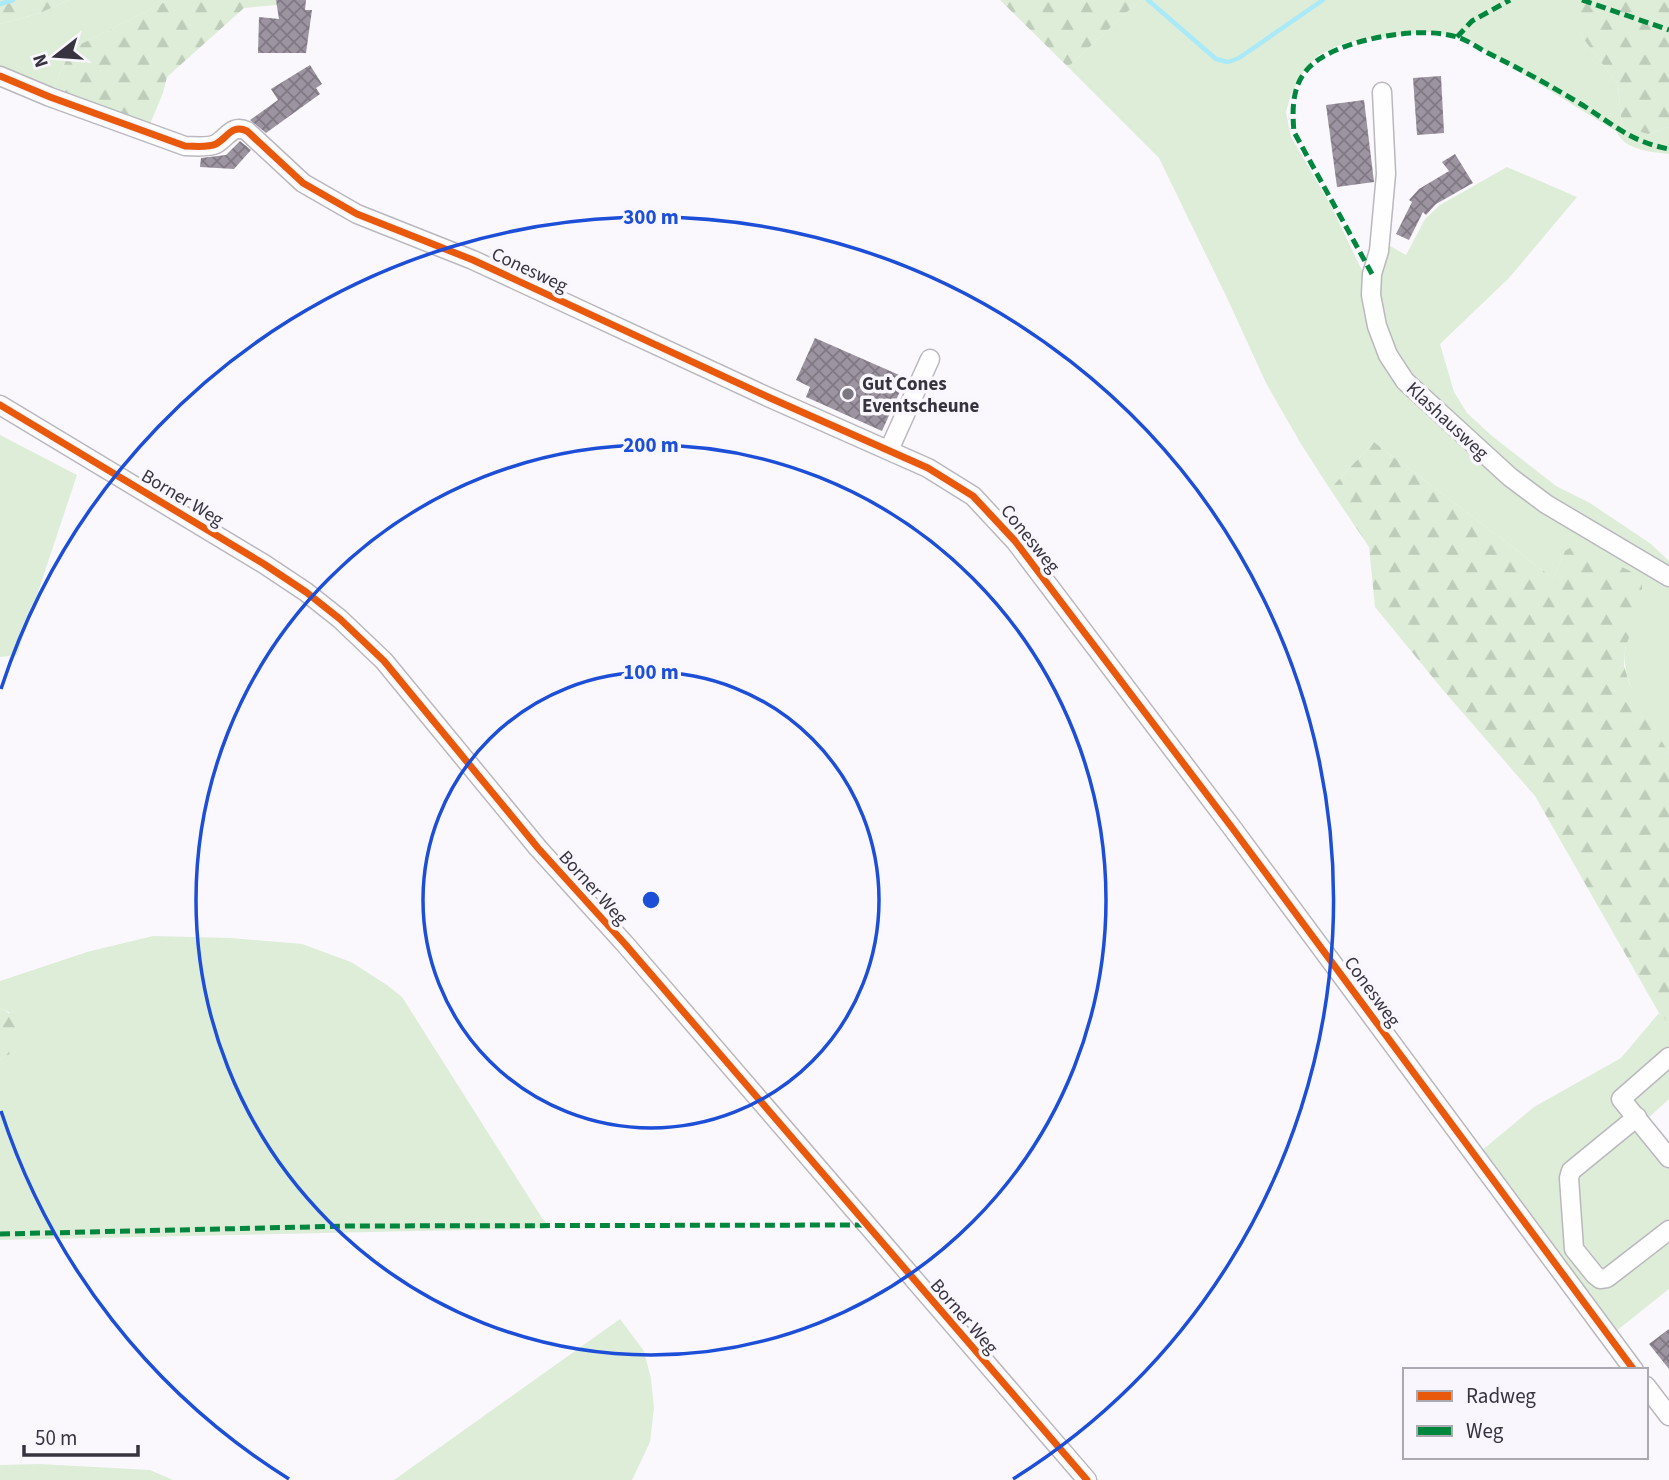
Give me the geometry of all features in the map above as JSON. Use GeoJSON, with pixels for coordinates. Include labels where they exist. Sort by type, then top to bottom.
{"type":"FeatureCollection","features":[{"type":"Feature","properties":{"kind":"street","name":"Conesweg"},"geometry":{"type":"LineString","coordinates":[[0,76],[185,146],[216,144],[233,129],[240,128],[247,131],[303,183],[357,214],[473,260],[928,468],[957,484],[992,514],[1015,541],[1233,829],[1633,1368]]}},
{"type":"Feature","properties":{"kind":"street","name":"Klashausweg"},"geometry":{"type":"LineString","coordinates":[[1382,92],[1386,174],[1371,295],[1377,326],[1396,369],[1405,381],[1510,477],[1537,497],[1669,577]]}},
{"type":"Feature","properties":{"kind":"street"},"geometry":{"type":"LineString","coordinates":[[889,450],[930,359]]}},
{"type":"Feature","properties":{"kind":"street","name":"Borner Weg"},"geometry":{"type":"LineString","coordinates":[[0,405],[274,571],[340,619],[384,661],[538,848],[625,944],[1087,1480]]}},
{"type":"Feature","properties":{"kind":"street"},"geometry":{"type":"LineString","coordinates":[[1669,1057],[1621,1099],[1669,1158]]}},
{"type":"Feature","properties":{"kind":"street"},"geometry":{"type":"LineString","coordinates":[[1637,1117],[1571,1171],[1569,1178],[1574,1249],[1595,1275],[1601,1279],[1607,1278],[1669,1230]]}},
{"type":"Feature","properties":{"kind":"street"},"geometry":{"type":"LineString","coordinates":[[1648,1389],[1669,1416]]}},
{"type":"Feature","properties":{"kind":"green space"},"geometry":{"type":"Polygon","coordinates":[[[0,0],[69,0],[40,13],[0,24],[0,0]]]}},
{"type":"Feature","properties":{"kind":"green space"},"geometry":{"type":"Polygon","coordinates":[[[69,0],[169,0],[71,49],[52,92],[0,71],[0,24],[40,13],[69,0]]]}},
{"type":"Feature","properties":{"kind":"green space"},"geometry":{"type":"Polygon","coordinates":[[[169,0],[276,0],[277,5],[244,8],[167,77],[145,136],[52,92],[71,49],[169,0]]]}},
{"type":"Feature","properties":{"kind":"green space"},"geometry":{"type":"Polygon","coordinates":[[[1000,0],[1140,0],[1068,67],[1000,0]]]}},
{"type":"Feature","properties":{"kind":"green space"},"geometry":{"type":"Polygon","coordinates":[[[1140,0],[1577,0],[1577,30],[1618,85],[1622,127],[1648,134],[1669,127],[1669,154],[1632,146],[1617,132],[1464,38],[1430,32],[1359,40],[1342,44],[1319,55],[1305,69],[1291,94],[1286,112],[1291,137],[1330,204],[1369,285],[1386,355],[1509,478],[1669,579],[1669,754],[1639,704],[1625,664],[1627,639],[1642,605],[1565,551],[1553,578],[1374,442],[1330,489],[1266,383],[1159,158],[1068,67],[1140,0]]]}},
{"type":"Feature","properties":{"kind":"green space"},"geometry":{"type":"Polygon","coordinates":[[[1577,0],[1669,0],[1669,127],[1648,134],[1622,127],[1618,85],[1577,30],[1577,0]]]}},
{"type":"Feature","properties":{"kind":"green space"},"geometry":{"type":"Polygon","coordinates":[[[1507,167],[1577,197],[1509,278],[1440,344],[1454,392],[1467,413],[1556,486],[1590,503],[1651,544],[1669,561],[1669,575],[1546,502],[1396,366],[1374,281],[1385,243],[1406,255],[1425,219],[1440,205],[1507,167]]]}},
{"type":"Feature","properties":{"kind":"green space"},"geometry":{"type":"Polygon","coordinates":[[[0,435],[77,475],[17,655],[0,657],[0,435]]]}},
{"type":"Feature","properties":{"kind":"green space"},"geometry":{"type":"Polygon","coordinates":[[[1374,442],[1553,578],[1565,551],[1576,544],[1642,577],[1642,605],[1625,648],[1624,666],[1630,685],[1669,754],[1669,1023],[1659,1013],[1535,796],[1375,607],[1369,547],[1330,489],[1374,442]]]}},
{"type":"Feature","properties":{"kind":"green space"},"geometry":{"type":"Polygon","coordinates":[[[153,936],[230,938],[302,944],[351,962],[387,985],[402,997],[542,1218],[551,1228],[0,1240],[0,1059],[16,1051],[9,1012],[0,1008],[0,981],[87,952],[153,936]]]}},
{"type":"Feature","properties":{"kind":"green space"},"geometry":{"type":"Polygon","coordinates":[[[0,1008],[14,1020],[17,1037],[16,1051],[0,1059],[0,1008]]]}},
{"type":"Feature","properties":{"kind":"green space"},"geometry":{"type":"Polygon","coordinates":[[[1659,1013],[1669,1023],[1669,1099],[1644,1122],[1669,1153],[1669,1289],[1615,1332],[1480,1152],[1534,1107],[1621,1058],[1659,1013]]]}},
{"type":"Feature","properties":{"kind":"green space"},"geometry":{"type":"Polygon","coordinates":[[[620,1319],[644,1351],[654,1408],[650,1442],[632,1480],[394,1480],[620,1319]]]}},
{"type":"Feature","properties":{"kind":"green space"},"geometry":{"type":"Polygon","coordinates":[[[40,1464],[150,1470],[173,1480],[0,1480],[0,1465],[40,1464]]]}},
{"type":"Feature","properties":{"kind":"building"},"geometry":{"type":"Polygon","coordinates":[[[276,0],[306,0],[305,10],[312,10],[306,53],[258,53],[259,17],[279,19],[276,0]]]}},
{"type":"Feature","properties":{"kind":"building"},"geometry":{"type":"Polygon","coordinates":[[[310,65],[322,84],[316,88],[320,94],[266,133],[250,120],[278,100],[271,89],[310,65]]]}},
{"type":"Feature","properties":{"kind":"building"},"geometry":{"type":"Polygon","coordinates":[[[1441,76],[1444,133],[1417,135],[1413,78],[1441,76]]]}},
{"type":"Feature","properties":{"kind":"building"},"geometry":{"type":"Polygon","coordinates":[[[1364,100],[1374,182],[1337,187],[1326,105],[1364,100]]]}},
{"type":"Feature","properties":{"kind":"building"},"geometry":{"type":"Polygon","coordinates":[[[240,141],[251,150],[234,169],[200,167],[201,158],[226,155],[240,141]]]}},
{"type":"Feature","properties":{"kind":"building"},"geometry":{"type":"Polygon","coordinates":[[[1455,154],[1473,183],[1436,204],[1426,215],[1423,212],[1409,240],[1396,234],[1412,202],[1409,200],[1419,189],[1449,171],[1442,162],[1455,154]]]}},
{"type":"Feature","properties":{"kind":"building"},"geometry":{"type":"Polygon","coordinates":[[[815,338],[906,378],[882,431],[806,397],[810,387],[796,380],[815,338]]]}},
{"type":"Feature","properties":{"kind":"building"},"geometry":{"type":"Polygon","coordinates":[[[1669,1329],[1669,1369],[1649,1344],[1669,1329]]]}},
{"type":"Feature","properties":{"kind":"waterway"},"geometry":{"type":"LineString","coordinates":[[0,4],[13,0]]}},
{"type":"Feature","properties":{"kind":"waterway"},"geometry":{"type":"LineString","coordinates":[[1148,0],[1216,59],[1228,62],[1239,58],[1323,0]]}},
{"type":"Feature","properties":{"kind":"marked path"},"geometry":{"type":"LineString","coordinates":[[1457,37],[1472,21],[1510,0]]}},
{"type":"Feature","properties":{"kind":"marked path"},"geometry":{"type":"LineString","coordinates":[[1582,0],[1669,30]]}},
{"type":"Feature","properties":{"kind":"marked path"},"geometry":{"type":"LineString","coordinates":[[1372,274],[1294,132],[1294,103],[1300,80],[1315,62],[1341,48],[1398,34],[1430,33],[1457,37],[1549,85],[1634,138],[1669,149]]}},
{"type":"Feature","properties":{"kind":"marked path"},"geometry":{"type":"LineString","coordinates":[[0,1234],[350,1226],[866,1225]]}},
{"type":"Feature","properties":{"kind":"cycle path"},"geometry":{"type":"LineString","coordinates":[[0,76],[185,146],[212,145],[234,130],[247,131],[303,183],[357,214],[473,260],[928,468],[973,496],[1015,541],[1233,829],[1633,1368]]}},
{"type":"Feature","properties":{"kind":"cycle path"},"geometry":{"type":"LineString","coordinates":[[0,405],[264,564],[340,619],[384,661],[538,848],[625,944],[1087,1480]]}},
{"type":"Feature","properties":{"kind":"place","name":"Gut Cones Eventscheune"},"geometry":{"type":"Point","coordinates":[848,394]}}]}
